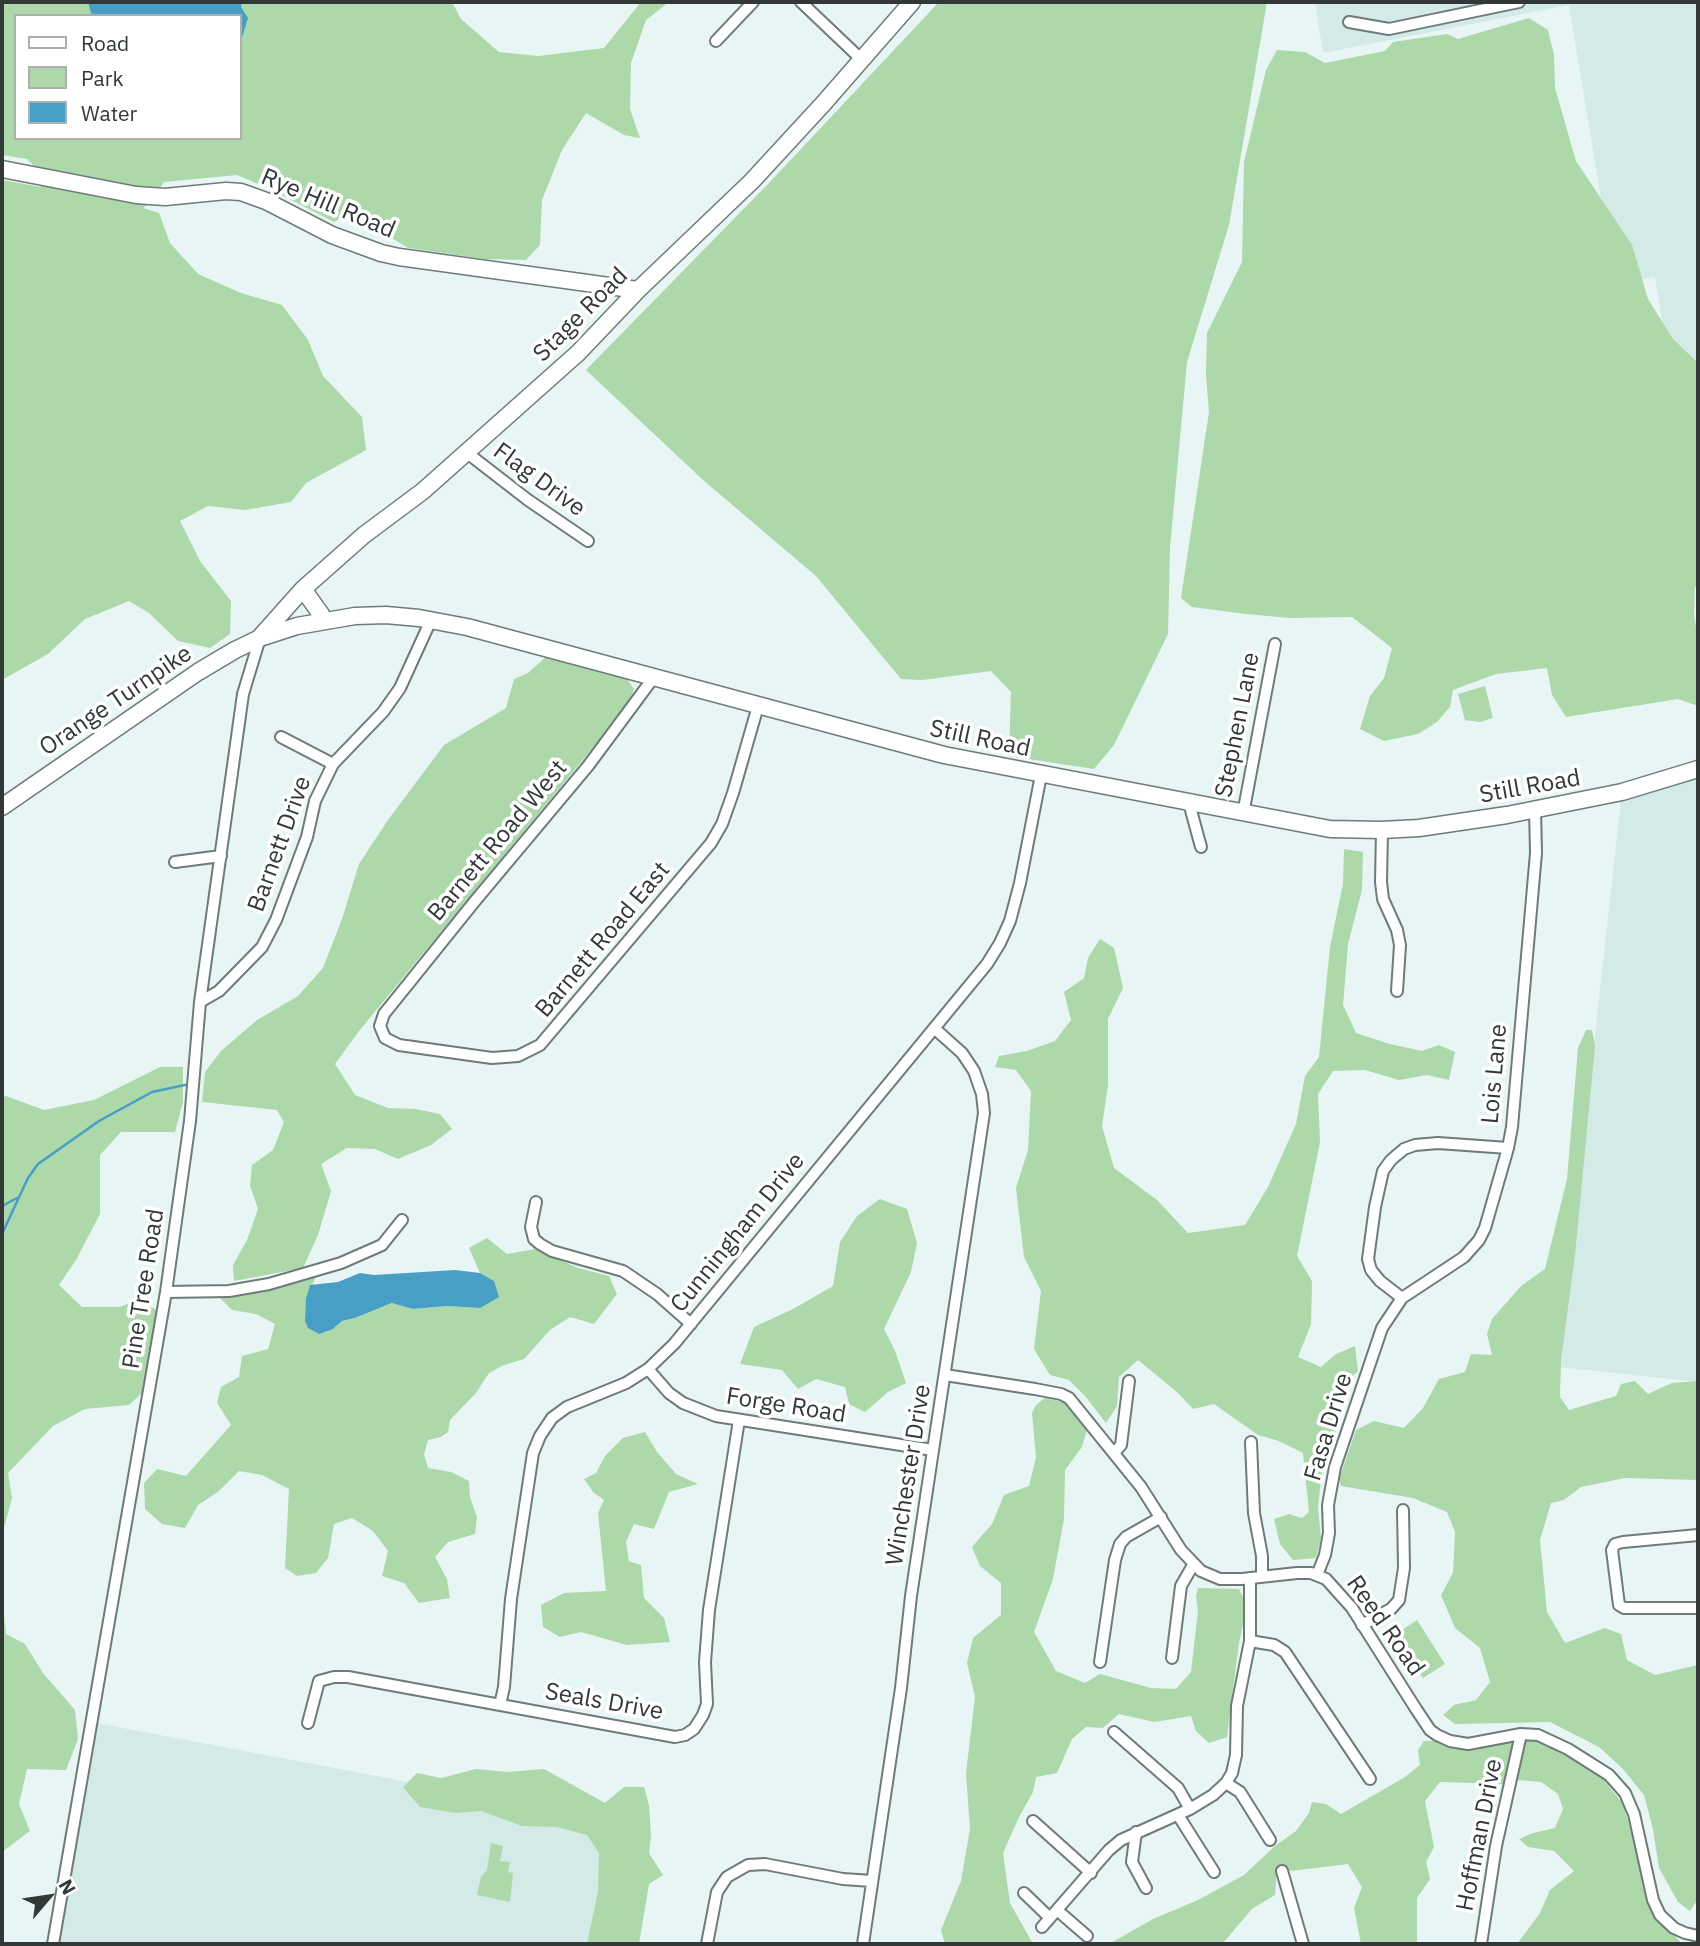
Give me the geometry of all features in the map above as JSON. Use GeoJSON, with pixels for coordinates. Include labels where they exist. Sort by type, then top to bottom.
{"type":"FeatureCollection","features":[{"type":"Feature","properties":{"kind":"main road","name":"Stage Road"},"geometry":{"type":"LineString","coordinates":[[260,638],[303,589],[364,535],[423,491],[578,353],[638,290],[752,181],[912,2]]}},
{"type":"Feature","properties":{"kind":"main road","name":"Rye Hill Road"},"geometry":{"type":"LineString","coordinates":[[2,169],[136,195],[165,197],[241,192],[266,201],[332,234],[381,253],[638,290]]}},
{"type":"Feature","properties":{"kind":"main road"},"geometry":{"type":"LineString","coordinates":[[303,589],[325,620]]}},
{"type":"Feature","properties":{"kind":"main road","name":"Still Road"},"geometry":{"type":"LineString","coordinates":[[260,638],[325,620],[386,615],[431,620],[467,627],[944,755],[1330,829],[1419,828],[1535,810],[1622,792],[1698,769]]}},
{"type":"Feature","properties":{"kind":"main road","name":"Orange Turnpike"},"geometry":{"type":"LineString","coordinates":[[2,807],[198,672],[260,638]]}},
{"type":"Feature","properties":{"kind":"street"},"geometry":{"type":"LineString","coordinates":[[716,41],[753,2]]}},
{"type":"Feature","properties":{"kind":"street"},"geometry":{"type":"LineString","coordinates":[[801,2],[862,60]]}},
{"type":"Feature","properties":{"kind":"street"},"geometry":{"type":"LineString","coordinates":[[1349,22],[1389,29],[1519,2]]}},
{"type":"Feature","properties":{"kind":"street","name":"Flag Drive"},"geometry":{"type":"LineString","coordinates":[[467,452],[528,500],[588,541]]}},
{"type":"Feature","properties":{"kind":"street","name":"Barnett Drive"},"geometry":{"type":"LineString","coordinates":[[201,1002],[219,991],[262,947],[276,919],[307,837],[315,801],[333,764],[383,712],[400,688],[431,620]]}},
{"type":"Feature","properties":{"kind":"street","name":"Pine Tree Road"},"geometry":{"type":"LineString","coordinates":[[52,1944],[166,1292],[190,1121],[201,1002],[243,694],[260,638]]}},
{"type":"Feature","properties":{"kind":"street","name":"Stephen Lane"},"geometry":{"type":"LineString","coordinates":[[1243,814],[1275,644]]}},
{"type":"Feature","properties":{"kind":"street","name":"Barnett Road West"},"geometry":{"type":"LineString","coordinates":[[380,1031],[384,1014],[588,766],[654,677]]}},
{"type":"Feature","properties":{"kind":"street","name":"Barnett Road East"},"geometry":{"type":"LineString","coordinates":[[380,1031],[385,1038],[399,1045],[492,1058],[518,1056],[540,1045],[711,843],[723,824],[758,706]]}},
{"type":"Feature","properties":{"kind":"street"},"geometry":{"type":"LineString","coordinates":[[281,737],[333,764]]}},
{"type":"Feature","properties":{"kind":"street","name":"Cunningham Drive"},"geometry":{"type":"LineString","coordinates":[[500,1705],[515,1573],[533,1453],[540,1436],[552,1418],[567,1407],[626,1383],[648,1369],[691,1324],[987,964],[1010,921],[1041,775]]}},
{"type":"Feature","properties":{"kind":"street"},"geometry":{"type":"LineString","coordinates":[[1189,803],[1201,847]]}},
{"type":"Feature","properties":{"kind":"street","name":"Lois Lane"},"geometry":{"type":"LineString","coordinates":[[1402,1298],[1464,1257],[1479,1240],[1508,1148],[1536,853],[1535,810]]}},
{"type":"Feature","properties":{"kind":"street"},"geometry":{"type":"LineString","coordinates":[[1382,830],[1383,899],[1397,930],[1399,945],[1397,991]]}},
{"type":"Feature","properties":{"kind":"street"},"geometry":{"type":"LineString","coordinates":[[175,862],[221,856]]}},
{"type":"Feature","properties":{"kind":"street","name":"Winchester Drive"},"geometry":{"type":"LineString","coordinates":[[863,1944],[984,1114],[982,1094],[974,1071],[962,1053],[934,1028]]}},
{"type":"Feature","properties":{"kind":"street"},"geometry":{"type":"LineString","coordinates":[[1402,1298],[1380,1281],[1371,1270],[1368,1259],[1383,1171],[1404,1149],[1415,1145],[1438,1143],[1508,1148]]}},
{"type":"Feature","properties":{"kind":"street"},"geometry":{"type":"LineString","coordinates":[[536,1202],[531,1227],[534,1239],[540,1244],[552,1251],[623,1271],[657,1294],[691,1324]]}},
{"type":"Feature","properties":{"kind":"street"},"geometry":{"type":"LineString","coordinates":[[166,1292],[229,1292],[269,1284],[341,1263],[382,1245],[402,1220]]}},
{"type":"Feature","properties":{"kind":"street","name":"Fasa Drive"},"geometry":{"type":"LineString","coordinates":[[1317,1575],[1325,1555],[1329,1533],[1328,1505],[1335,1467],[1382,1328],[1402,1298]]}},
{"type":"Feature","properties":{"kind":"street","name":"Forge Road"},"geometry":{"type":"LineString","coordinates":[[648,1369],[669,1393],[683,1403],[716,1416],[933,1450]]}},
{"type":"Feature","properties":{"kind":"street"},"geometry":{"type":"LineString","coordinates":[[945,1375],[1060,1394],[1076,1405],[1141,1487],[1193,1565],[1181,1586],[1172,1658]]}},
{"type":"Feature","properties":{"kind":"street"},"geometry":{"type":"LineString","coordinates":[[1114,1453],[1121,1445],[1129,1381]]}},
{"type":"Feature","properties":{"kind":"street","name":"Seals Drive"},"geometry":{"type":"LineString","coordinates":[[308,1723],[319,1681],[348,1677],[675,1737],[694,1729],[707,1704],[705,1662],[709,1610],[739,1420]]}},
{"type":"Feature","properties":{"kind":"street"},"geometry":{"type":"LineString","coordinates":[[1042,1927],[1109,1850],[1121,1840],[1190,1809],[1213,1795],[1232,1773],[1236,1755],[1237,1706],[1250,1640],[1256,1577],[1262,1556],[1254,1513],[1251,1442]]}},
{"type":"Feature","properties":{"kind":"street"},"geometry":{"type":"LineString","coordinates":[[1362,1625],[1391,1609],[1399,1600],[1404,1568],[1403,1510]]}},
{"type":"Feature","properties":{"kind":"street"},"geometry":{"type":"LineString","coordinates":[[1100,1662],[1115,1560],[1121,1544],[1126,1537],[1161,1517]]}},
{"type":"Feature","properties":{"kind":"street"},"geometry":{"type":"LineString","coordinates":[[1698,1535],[1623,1542],[1615,1544],[1612,1550],[1619,1605],[1624,1608],[1698,1608]]}},
{"type":"Feature","properties":{"kind":"street","name":"Reed Road"},"geometry":{"type":"LineString","coordinates":[[1193,1565],[1200,1571],[1220,1579],[1297,1573],[1317,1575],[1332,1584],[1430,1730],[1437,1735],[1450,1741],[1468,1744],[1521,1734],[1538,1735],[1568,1749],[1616,1781],[1634,1814],[1653,1900],[1660,1915],[1674,1928],[1698,1936]]}},
{"type":"Feature","properties":{"kind":"street"},"geometry":{"type":"LineString","coordinates":[[1250,1640],[1274,1645],[1285,1652],[1370,1779]]}},
{"type":"Feature","properties":{"kind":"street"},"geometry":{"type":"LineString","coordinates":[[1114,1732],[1178,1788],[1190,1809]]}},
{"type":"Feature","properties":{"kind":"street","name":"Hoffman Drive"},"geometry":{"type":"LineString","coordinates":[[1481,1944],[1496,1846],[1521,1734]]}},
{"type":"Feature","properties":{"kind":"street"},"geometry":{"type":"LineString","coordinates":[[1226,1783],[1240,1792],[1270,1840]]}},
{"type":"Feature","properties":{"kind":"street"},"geometry":{"type":"LineString","coordinates":[[1178,1815],[1213,1872]]}},
{"type":"Feature","properties":{"kind":"street"},"geometry":{"type":"LineString","coordinates":[[1033,1821],[1091,1873]]}},
{"type":"Feature","properties":{"kind":"street"},"geometry":{"type":"LineString","coordinates":[[1136,1832],[1132,1862],[1146,1888]]}},
{"type":"Feature","properties":{"kind":"street"},"geometry":{"type":"LineString","coordinates":[[707,1944],[717,1892],[727,1878],[748,1865],[765,1864],[843,1879],[872,1881]]}},
{"type":"Feature","properties":{"kind":"street"},"geometry":{"type":"LineString","coordinates":[[1282,1871],[1303,1944]]}},
{"type":"Feature","properties":{"kind":"street"},"geometry":{"type":"LineString","coordinates":[[1024,1893],[1087,1936]]}},
{"type":"Feature","properties":{"kind":"shaded area"},"geometry":{"type":"Polygon","coordinates":[[[1315,2],[1698,2],[1698,413],[1677,416],[1655,277],[1615,283],[1569,5],[1323,53],[1315,2]]]}},
{"type":"Feature","properties":{"kind":"shaded area"},"geometry":{"type":"Polygon","coordinates":[[[1698,769],[1698,1382],[1558,1367],[1622,792],[1698,769]]]}},
{"type":"Feature","properties":{"kind":"shaded area"},"geometry":{"type":"Polygon","coordinates":[[[91,1722],[620,1822],[601,1944],[53,1944],[91,1722]]]}},
{"type":"Feature","properties":{"kind":"green space"},"geometry":{"type":"Polygon","coordinates":[[[2,2],[452,2],[461,19],[499,52],[538,56],[604,48],[641,2],[669,2],[646,20],[631,63],[630,109],[640,138],[624,135],[586,113],[562,150],[542,200],[540,245],[526,260],[485,259],[408,248],[372,226],[346,215],[334,222],[237,175],[164,182],[150,203],[143,208],[159,213],[170,243],[198,274],[241,293],[282,305],[308,340],[323,376],[362,417],[366,450],[306,483],[291,502],[245,510],[208,506],[180,521],[200,561],[231,601],[230,634],[210,648],[178,641],[149,613],[129,601],[85,619],[48,654],[2,680],[2,180],[41,187],[34,166],[27,159],[2,155],[2,2]]]}},
{"type":"Feature","properties":{"kind":"green space"},"geometry":{"type":"Polygon","coordinates":[[[939,2],[1267,2],[1229,225],[1187,362],[1170,548],[1168,634],[1114,745],[1094,769],[1009,756],[1011,692],[991,671],[922,680],[901,679],[816,576],[703,480],[586,370],[768,184],[939,2]]]}},
{"type":"Feature","properties":{"kind":"green space"},"geometry":{"type":"Polygon","coordinates":[[[1529,18],[1548,30],[1554,55],[1555,88],[1576,161],[1632,245],[1648,299],[1673,339],[1696,361],[1698,586],[1695,587],[1694,614],[1698,640],[1698,706],[1678,699],[1566,717],[1552,695],[1547,668],[1496,674],[1453,690],[1450,707],[1437,722],[1418,734],[1384,741],[1360,729],[1370,696],[1384,678],[1392,648],[1352,617],[1290,618],[1246,614],[1192,607],[1181,598],[1209,412],[1207,333],[1242,262],[1244,162],[1266,70],[1277,50],[1305,52],[1325,63],[1385,51],[1393,42],[1447,34],[1458,39],[1529,18]]]}},
{"type":"Feature","properties":{"kind":"green space"},"geometry":{"type":"Polygon","coordinates":[[[547,656],[625,676],[634,689],[629,704],[359,1031],[335,1064],[355,1095],[388,1108],[415,1109],[440,1114],[452,1129],[431,1145],[398,1159],[375,1149],[347,1148],[321,1164],[331,1191],[318,1235],[303,1268],[234,1281],[233,1265],[247,1240],[258,1209],[250,1186],[252,1165],[273,1150],[284,1122],[277,1110],[202,1102],[205,1072],[221,1051],[257,1020],[298,996],[323,968],[359,864],[388,820],[444,745],[506,708],[514,679],[528,673],[547,656]]]}},
{"type":"Feature","properties":{"kind":"green space"},"geometry":{"type":"Polygon","coordinates":[[[1485,686],[1493,718],[1480,722],[1465,720],[1458,694],[1485,686]]]}},
{"type":"Feature","properties":{"kind":"green space"},"geometry":{"type":"Polygon","coordinates":[[[1344,849],[1363,852],[1362,890],[1348,944],[1343,1005],[1356,1033],[1422,1051],[1439,1045],[1455,1052],[1449,1080],[1427,1075],[1399,1080],[1365,1070],[1333,1071],[1318,1094],[1320,1142],[1297,1256],[1312,1281],[1311,1324],[1298,1357],[1321,1367],[1336,1354],[1355,1346],[1358,1371],[1347,1382],[1343,1409],[1322,1472],[1318,1507],[1321,1538],[1316,1558],[1293,1560],[1280,1544],[1274,1519],[1289,1514],[1302,1518],[1309,1512],[1303,1453],[1279,1441],[1258,1435],[1214,1404],[1193,1409],[1138,1360],[1119,1377],[1117,1406],[1106,1423],[1069,1380],[1050,1375],[1034,1349],[1041,1291],[1024,1257],[1016,1188],[1028,1150],[1031,1091],[1016,1070],[995,1067],[999,1056],[1027,1051],[1055,1041],[1071,1020],[1064,992],[1084,978],[1088,958],[1100,939],[1114,948],[1123,988],[1108,1019],[1108,1085],[1102,1126],[1114,1168],[1157,1200],[1188,1233],[1245,1225],[1268,1187],[1296,1124],[1305,1076],[1319,1057],[1330,947],[1343,884],[1344,849]]]}},
{"type":"Feature","properties":{"kind":"green space"},"geometry":{"type":"Polygon","coordinates":[[[1586,1030],[1592,1030],[1595,1046],[1575,1255],[1561,1360],[1560,1397],[1569,1410],[1616,1396],[1621,1384],[1635,1381],[1648,1394],[1672,1383],[1698,1381],[1698,1480],[1625,1478],[1581,1487],[1564,1500],[1551,1503],[1540,1540],[1547,1612],[1565,1643],[1605,1628],[1621,1634],[1627,1660],[1655,1675],[1698,1665],[1698,1899],[1690,1911],[1678,1902],[1659,1868],[1644,1795],[1622,1768],[1599,1747],[1550,1722],[1455,1724],[1443,1715],[1454,1705],[1476,1700],[1490,1682],[1480,1648],[1455,1628],[1441,1595],[1453,1573],[1455,1532],[1447,1512],[1413,1498],[1341,1486],[1339,1479],[1356,1430],[1374,1421],[1404,1428],[1423,1408],[1439,1379],[1465,1372],[1471,1354],[1492,1355],[1487,1334],[1492,1319],[1521,1286],[1545,1269],[1567,1179],[1578,1048],[1586,1030]]]}},
{"type":"Feature","properties":{"kind":"green space"},"geometry":{"type":"Polygon","coordinates":[[[160,1067],[183,1067],[183,1102],[175,1132],[121,1132],[100,1155],[100,1214],[76,1260],[59,1285],[82,1307],[119,1307],[140,1300],[156,1310],[144,1391],[129,1405],[85,1409],[53,1426],[8,1473],[12,1498],[2,1535],[2,1097],[6,1096],[44,1110],[94,1100],[160,1067]]]}},
{"type":"Feature","properties":{"kind":"green space"},"geometry":{"type":"Polygon","coordinates":[[[880,1199],[907,1209],[917,1243],[911,1272],[884,1329],[906,1383],[888,1392],[865,1412],[849,1404],[845,1387],[816,1379],[798,1389],[782,1370],[740,1364],[754,1327],[833,1286],[840,1242],[857,1216],[880,1199]]]}},
{"type":"Feature","properties":{"kind":"green space"},"geometry":{"type":"Polygon","coordinates":[[[487,1238],[507,1254],[536,1249],[578,1268],[609,1276],[617,1294],[594,1324],[570,1317],[550,1330],[524,1359],[489,1373],[476,1393],[450,1420],[448,1432],[428,1440],[424,1454],[428,1468],[451,1472],[469,1481],[470,1497],[477,1517],[475,1534],[448,1542],[435,1557],[447,1579],[450,1598],[419,1603],[404,1583],[382,1576],[388,1551],[373,1531],[352,1518],[334,1524],[328,1558],[316,1573],[297,1576],[285,1568],[289,1489],[262,1475],[239,1471],[219,1491],[198,1505],[185,1528],[162,1524],[145,1509],[144,1483],[157,1469],[186,1476],[231,1425],[217,1403],[221,1387],[239,1377],[242,1356],[268,1349],[275,1324],[256,1314],[232,1310],[219,1297],[280,1286],[317,1274],[307,1297],[305,1321],[333,1329],[342,1321],[393,1303],[413,1309],[447,1306],[480,1308],[494,1281],[480,1273],[469,1248],[487,1238]]]}},
{"type":"Feature","properties":{"kind":"green space"},"geometry":{"type":"Polygon","coordinates":[[[1045,1398],[1071,1404],[1087,1429],[1082,1447],[1065,1470],[1064,1519],[1053,1579],[1034,1632],[1056,1671],[1085,1683],[1100,1674],[1151,1688],[1176,1689],[1191,1672],[1198,1588],[1239,1589],[1247,1606],[1239,1643],[1227,1737],[1209,1743],[1196,1731],[1191,1716],[1154,1722],[1119,1714],[1103,1728],[1086,1727],[1072,1739],[1057,1773],[1036,1777],[1033,1792],[1003,1853],[1010,1903],[1033,1944],[945,1944],[941,1930],[961,1881],[970,1829],[966,1773],[975,1697],[967,1663],[973,1638],[1001,1615],[1001,1583],[980,1566],[972,1547],[992,1524],[1004,1495],[1029,1486],[1036,1457],[1032,1413],[1036,1405],[1045,1398]]]}},
{"type":"Feature","properties":{"kind":"green space"},"geometry":{"type":"Polygon","coordinates":[[[645,1432],[657,1452],[676,1474],[698,1484],[669,1492],[654,1529],[634,1524],[626,1542],[629,1561],[641,1565],[644,1598],[664,1618],[670,1642],[627,1645],[581,1632],[560,1637],[543,1627],[541,1605],[564,1593],[606,1591],[598,1513],[604,1500],[593,1492],[584,1479],[596,1473],[605,1456],[623,1438],[645,1432]]]}},
{"type":"Feature","properties":{"kind":"green space"},"geometry":{"type":"Polygon","coordinates":[[[2,1594],[6,1634],[25,1644],[43,1673],[75,1710],[78,1739],[66,1770],[27,1769],[19,1804],[30,1831],[2,1852],[2,1594]]]}},
{"type":"Feature","properties":{"kind":"green space"},"geometry":{"type":"Polygon","coordinates":[[[1417,1620],[1445,1664],[1423,1678],[1394,1635],[1417,1620]]]}},
{"type":"Feature","properties":{"kind":"green space"},"geometry":{"type":"Polygon","coordinates":[[[1526,1739],[1543,1742],[1599,1774],[1623,1804],[1655,1913],[1682,1944],[1517,1944],[1540,1913],[1550,1890],[1574,1871],[1554,1851],[1528,1847],[1519,1839],[1555,1828],[1563,1809],[1558,1794],[1541,1782],[1518,1780],[1526,1739]]]}},
{"type":"Feature","properties":{"kind":"green space"},"geometry":{"type":"Polygon","coordinates":[[[1424,1741],[1438,1741],[1468,1749],[1510,1741],[1513,1745],[1504,1784],[1440,1782],[1425,1801],[1434,1847],[1426,1862],[1430,1879],[1417,1898],[1417,1944],[1361,1944],[1354,1908],[1362,1887],[1348,1864],[1291,1871],[1277,1865],[1275,1895],[1252,1909],[1222,1944],[1109,1944],[1153,1919],[1198,1900],[1244,1875],[1275,1846],[1296,1831],[1309,1813],[1312,1802],[1326,1804],[1341,1814],[1405,1777],[1420,1765],[1418,1750],[1424,1741]]]}},
{"type":"Feature","properties":{"kind":"green space"},"geometry":{"type":"Polygon","coordinates":[[[476,1769],[508,1772],[544,1769],[605,1803],[624,1787],[644,1787],[649,1805],[649,1853],[663,1875],[649,1884],[639,1944],[587,1944],[598,1892],[599,1853],[587,1835],[557,1827],[522,1826],[481,1811],[455,1813],[420,1807],[403,1787],[417,1773],[441,1778],[476,1769]]]}},
{"type":"Feature","properties":{"kind":"green space"},"geometry":{"type":"Polygon","coordinates":[[[491,1843],[503,1846],[500,1861],[510,1862],[508,1872],[513,1873],[510,1902],[477,1895],[481,1877],[487,1870],[491,1843]]]}},
{"type":"Feature","properties":{"kind":"water"},"geometry":{"type":"Polygon","coordinates":[[[88,2],[242,2],[241,7],[248,18],[242,38],[242,14],[91,13],[88,2]]]}},
{"type":"Feature","properties":{"kind":"water"},"geometry":{"type":"Polygon","coordinates":[[[455,1270],[480,1273],[494,1281],[499,1297],[480,1308],[447,1306],[413,1309],[392,1303],[342,1321],[333,1329],[319,1334],[308,1328],[305,1321],[310,1285],[338,1282],[360,1273],[374,1275],[455,1270]]]}},
{"type":"Feature","properties":{"kind":"waterway"},"geometry":{"type":"LineString","coordinates":[[2,1234],[28,1178],[38,1164],[99,1121],[152,1092],[185,1085]]}},
{"type":"Feature","properties":{"kind":"waterway"},"geometry":{"type":"LineString","coordinates":[[2,1206],[19,1197]]}}]}
